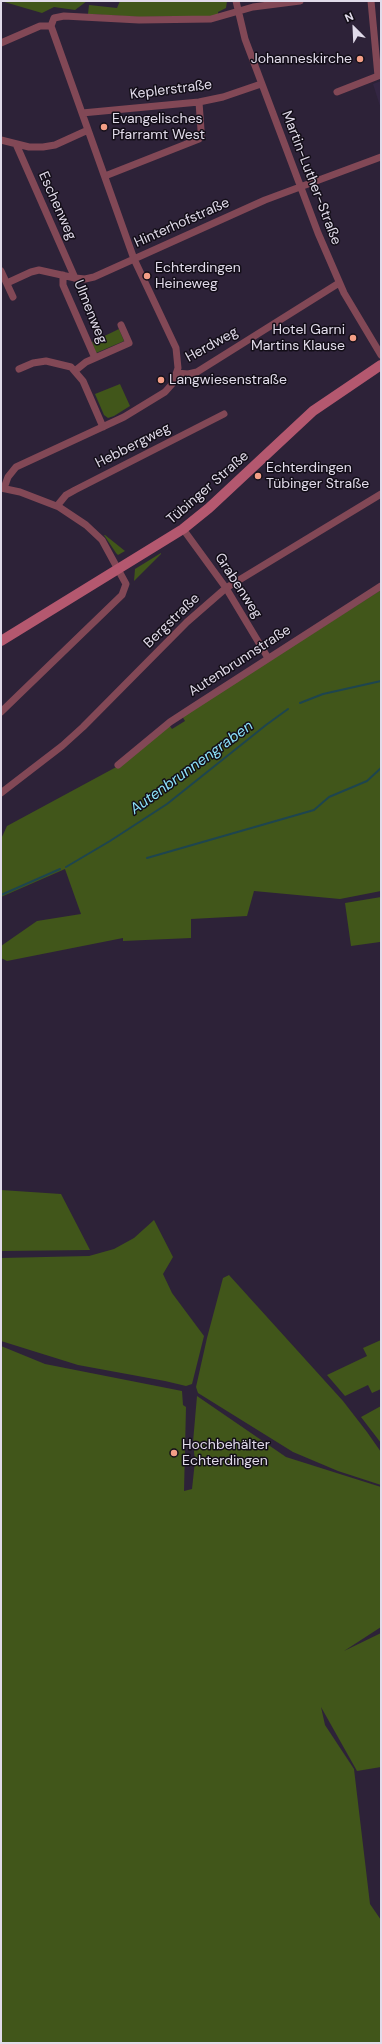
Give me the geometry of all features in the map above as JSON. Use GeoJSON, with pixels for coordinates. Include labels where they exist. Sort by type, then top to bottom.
{"type":"FeatureCollection","features":[{"type":"Feature","properties":{"kind":"main road","name":"Tübinger Straße"},"geometry":{"type":"LineString","coordinates":[[1,641],[183,529],[209,508],[313,412],[381,365]]}},
{"type":"Feature","properties":{"kind":"street","name":"Martin-Luther-Straße"},"geometry":{"type":"LineString","coordinates":[[236,1],[237,12],[261,84],[339,284],[381,355]]}},
{"type":"Feature","properties":{"kind":"street"},"geometry":{"type":"LineString","coordinates":[[1,712],[122,595],[126,584],[98,535],[57,506],[3,488],[8,477],[16,467],[128,415],[165,392],[173,383],[177,373],[178,361],[176,348],[134,259],[51,24],[54,18],[64,16],[190,21],[211,19],[253,7],[300,1]]}},
{"type":"Feature","properties":{"kind":"street"},"geometry":{"type":"LineString","coordinates":[[336,92],[380,77],[371,1]]}},
{"type":"Feature","properties":{"kind":"street"},"geometry":{"type":"LineString","coordinates":[[1,43],[40,26],[51,24]]}},
{"type":"Feature","properties":{"kind":"street","name":"Keplerstraße"},"geometry":{"type":"LineString","coordinates":[[82,113],[199,102],[223,97],[261,84]]}},
{"type":"Feature","properties":{"kind":"street"},"geometry":{"type":"LineString","coordinates":[[105,176],[199,139],[201,136],[199,102]]}},
{"type":"Feature","properties":{"kind":"street"},"geometry":{"type":"LineString","coordinates":[[1,140],[16,144],[43,147],[55,144],[88,130]]}},
{"type":"Feature","properties":{"kind":"street","name":"Eschenweg"},"geometry":{"type":"LineString","coordinates":[[16,144],[75,278]]}},
{"type":"Feature","properties":{"kind":"street","name":"Hinterhofstraße"},"geometry":{"type":"LineString","coordinates":[[7,284],[31,272],[39,270],[75,278],[85,279],[94,276],[265,200],[381,157]]}},
{"type":"Feature","properties":{"kind":"street"},"geometry":{"type":"LineString","coordinates":[[1,271],[13,296]]}},
{"type":"Feature","properties":{"kind":"street","name":"Ulmenweg"},"geometry":{"type":"LineString","coordinates":[[64,275],[63,285],[95,358]]}},
{"type":"Feature","properties":{"kind":"street","name":"Herdweg"},"geometry":{"type":"LineString","coordinates":[[177,373],[188,374],[197,372],[339,284]]}},
{"type":"Feature","properties":{"kind":"street"},"geometry":{"type":"LineString","coordinates":[[76,370],[86,362],[129,343],[121,324]]}},
{"type":"Feature","properties":{"kind":"street"},"geometry":{"type":"LineString","coordinates":[[19,370],[33,363],[46,361],[71,367],[76,370],[83,381],[103,427]]}},
{"type":"Feature","properties":{"kind":"street","name":"Hebbergweg"},"geometry":{"type":"LineString","coordinates":[[57,506],[66,495],[75,490],[224,414]]}},
{"type":"Feature","properties":{"kind":"street","name":"Bergstraße"},"geometry":{"type":"LineString","coordinates":[[1,793],[62,746],[83,727],[188,622],[226,588],[381,494]]}},
{"type":"Feature","properties":{"kind":"street","name":"Grabenweg"},"geometry":{"type":"LineString","coordinates":[[183,529],[226,588],[268,658]]}},
{"type":"Feature","properties":{"kind":"street","name":"Autenbrunnstraße"},"geometry":{"type":"LineString","coordinates":[[118,765],[170,722],[381,586]]}},
{"type":"Feature","properties":{"kind":"shaded area"},"geometry":{"type":"Polygon","coordinates":[[[381,81],[381,109],[373,84],[381,81]]]}},
{"type":"Feature","properties":{"kind":"green space"},"geometry":{"type":"Polygon","coordinates":[[[1,1],[87,1],[75,10],[54,7],[42,13],[1,1]]]}},
{"type":"Feature","properties":{"kind":"green space"},"geometry":{"type":"Polygon","coordinates":[[[120,1],[227,1],[226,8],[218,12],[218,15],[212,16],[139,17],[88,14],[89,5],[117,8],[120,1]]]}},
{"type":"Feature","properties":{"kind":"green space"},"geometry":{"type":"Polygon","coordinates":[[[119,329],[124,341],[96,353],[92,342],[119,329]]]}},
{"type":"Feature","properties":{"kind":"green space"},"geometry":{"type":"Polygon","coordinates":[[[120,384],[130,406],[108,418],[104,415],[95,394],[120,384]]]}},
{"type":"Feature","properties":{"kind":"green space"},"geometry":{"type":"Polygon","coordinates":[[[105,535],[125,551],[118,555],[105,535]]]}},
{"type":"Feature","properties":{"kind":"green space"},"geometry":{"type":"Polygon","coordinates":[[[161,554],[134,581],[135,569],[161,554]]]}},
{"type":"Feature","properties":{"kind":"green space"},"geometry":{"type":"Polygon","coordinates":[[[381,590],[381,891],[340,899],[254,891],[247,916],[191,919],[191,938],[123,941],[123,938],[7,961],[1,958],[1,946],[37,921],[81,914],[65,869],[1,897],[1,839],[7,826],[120,765],[169,725],[172,729],[185,721],[182,716],[381,590]]]}},
{"type":"Feature","properties":{"kind":"green space"},"geometry":{"type":"Polygon","coordinates":[[[381,897],[381,949],[380,942],[351,946],[345,903],[381,897]]]}},
{"type":"Feature","properties":{"kind":"green space"},"geometry":{"type":"Polygon","coordinates":[[[1,1190],[61,1194],[90,1250],[1,1251],[1,1190]]]}},
{"type":"Feature","properties":{"kind":"green space"},"geometry":{"type":"Polygon","coordinates":[[[154,1220],[173,1257],[163,1274],[172,1293],[204,1336],[192,1384],[186,1386],[78,1365],[1,1341],[1,1258],[89,1256],[114,1249],[134,1238],[154,1220]]]}},
{"type":"Feature","properties":{"kind":"green space"},"geometry":{"type":"Polygon","coordinates":[[[229,1275],[343,1401],[367,1432],[381,1452],[381,1485],[338,1471],[293,1452],[198,1393],[196,1387],[207,1338],[223,1278],[229,1275]]]}},
{"type":"Feature","properties":{"kind":"green space"},"geometry":{"type":"Polygon","coordinates":[[[381,1340],[381,1389],[372,1393],[368,1385],[345,1396],[327,1375],[367,1356],[363,1348],[381,1340]]]}},
{"type":"Feature","properties":{"kind":"green space"},"geometry":{"type":"Polygon","coordinates":[[[1,1346],[45,1364],[182,1391],[183,1405],[186,1407],[184,1491],[192,1489],[195,1461],[193,1442],[197,1396],[286,1457],[381,1487],[381,1627],[344,1651],[381,1633],[381,1767],[357,1771],[321,1707],[325,1725],[354,1769],[370,1904],[381,1920],[381,2043],[1,2043],[1,1346]]]}},
{"type":"Feature","properties":{"kind":"green space"},"geometry":{"type":"Polygon","coordinates":[[[381,1406],[381,1443],[361,1417],[381,1406]]]}},
{"type":"Feature","properties":{"kind":"waterway","name":"Autenbrunnengraben"},"geometry":{"type":"LineString","coordinates":[[300,703],[323,694],[381,681]]}},
{"type":"Feature","properties":{"kind":"waterway","name":"Autenbrunnengraben"},"geometry":{"type":"LineString","coordinates":[[66,867],[110,841],[167,804],[288,709]]}},
{"type":"Feature","properties":{"kind":"waterway"},"geometry":{"type":"LineString","coordinates":[[147,858],[314,810],[329,797],[367,781],[381,768]]}},
{"type":"Feature","properties":{"kind":"waterway","name":"Autenbrunnengraben"},"geometry":{"type":"LineString","coordinates":[[1,895],[60,869]]}},
{"type":"Feature","properties":{"kind":"place","name":"Johanneskirche"},"geometry":{"type":"Point","coordinates":[360,59]}},
{"type":"Feature","properties":{"kind":"place","name":"Evangelisches Pfarramt West"},"geometry":{"type":"Point","coordinates":[104,127]}},
{"type":"Feature","properties":{"kind":"place","name":"Echterdingen Heineweg"},"geometry":{"type":"Point","coordinates":[147,276]}},
{"type":"Feature","properties":{"kind":"place","name":"Hotel Garni Martins Klause"},"geometry":{"type":"Point","coordinates":[353,338]}},
{"type":"Feature","properties":{"kind":"place","name":"Langwiesenstraße"},"geometry":{"type":"Point","coordinates":[161,380]}},
{"type":"Feature","properties":{"kind":"place","name":"Echterdingen Tübinger Straße"},"geometry":{"type":"Point","coordinates":[258,476]}},
{"type":"Feature","properties":{"kind":"place","name":"Hochbehälter Echterdingen"},"geometry":{"type":"Point","coordinates":[174,1453]}}]}
